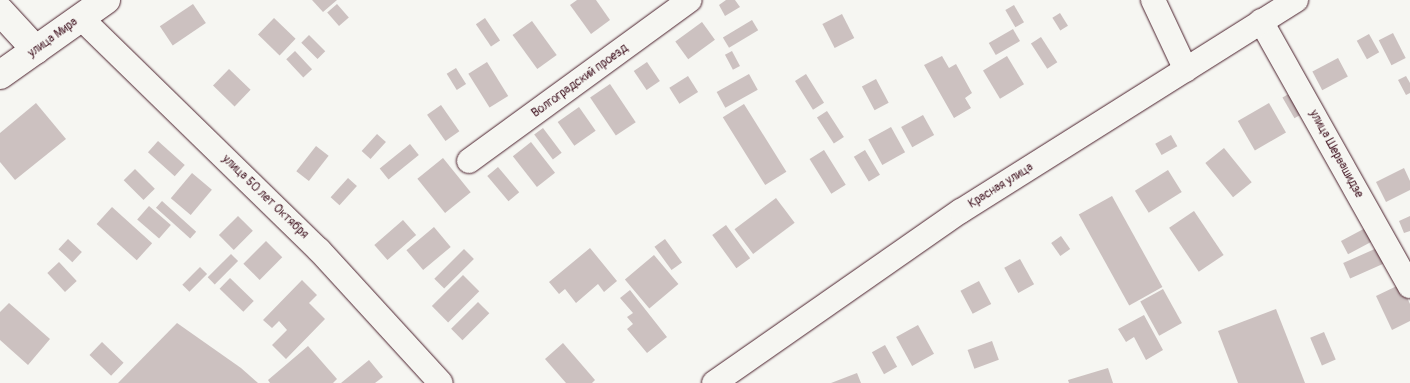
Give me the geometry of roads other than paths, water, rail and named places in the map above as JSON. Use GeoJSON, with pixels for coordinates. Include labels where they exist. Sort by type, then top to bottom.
{"type":"FeatureCollection","features":[{"type":"Feature","properties":{"kind":"street","name":"улица Мира"},"geometry":{"type":"LineString","coordinates":[[0,75],[106,0]]}},
{"type":"Feature","properties":{"kind":"street","name":"Волгоградский проезд"},"geometry":{"type":"LineString","coordinates":[[469,161],[690,0]]}},
{"type":"Feature","properties":{"kind":"street"},"geometry":{"type":"LineString","coordinates":[[1153,0],[1186,70]]}},
{"type":"Feature","properties":{"kind":"street","name":"Красная улица"},"geometry":{"type":"LineString","coordinates":[[714,383],[962,211],[1296,0]]}},
{"type":"Feature","properties":{"kind":"street"},"geometry":{"type":"LineString","coordinates":[[0,11],[36,50]]}},
{"type":"Feature","properties":{"kind":"street","name":"улица 50 лет Октября"},"geometry":{"type":"LineString","coordinates":[[81,18],[319,250],[441,383]]}},
{"type":"Feature","properties":{"kind":"street","name":"улица Шервашидзе"},"geometry":{"type":"LineString","coordinates":[[1261,21],[1410,286]]}}]}
